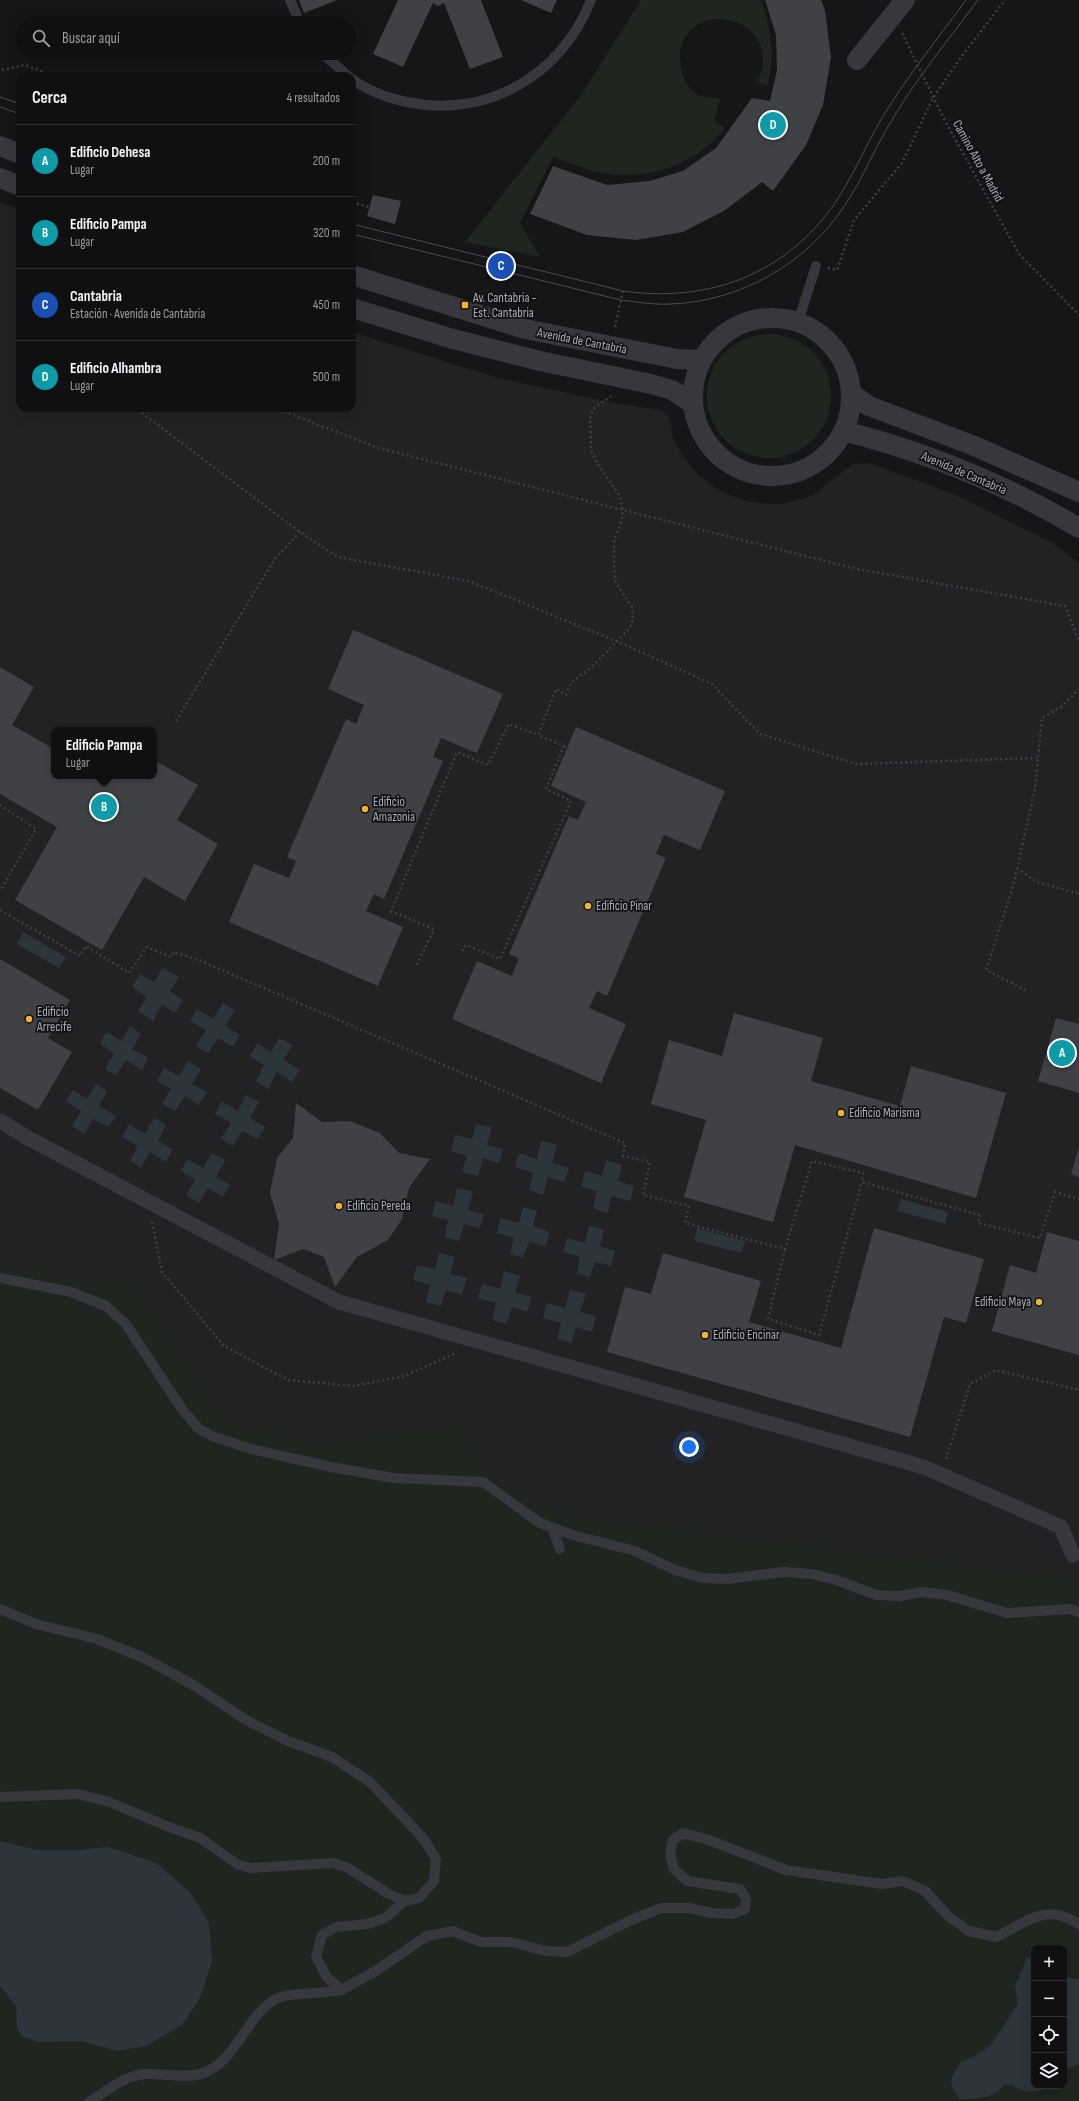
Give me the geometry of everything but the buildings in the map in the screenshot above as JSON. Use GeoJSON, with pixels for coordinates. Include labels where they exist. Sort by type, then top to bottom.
{"type":"FeatureCollection","features":[{"type":"Feature","properties":{"kind":"street"},"geometry":{"type":"LineString","coordinates":[[857,60],[899,8]]}},
{"type":"Feature","properties":{"kind":"street"},"geometry":{"type":"LineString","coordinates":[[0,146],[16,152]]}},
{"type":"Feature","properties":{"kind":"street"},"geometry":{"type":"LineString","coordinates":[[0,178],[16,184]]}},
{"type":"Feature","properties":{"kind":"street","name":"Avenida de Cantabria"},"geometry":{"type":"LineString","coordinates":[[356,276],[525,329],[677,359],[700,360]]}},
{"type":"Feature","properties":{"kind":"street","name":"Avenida de Cantabria"},"geometry":{"type":"LineString","coordinates":[[356,309],[453,339],[540,361],[625,378],[672,390],[692,403]]}},
{"type":"Feature","properties":{"kind":"street"},"geometry":{"type":"LineString","coordinates":[[765,317],[798,322],[819,332],[840,355],[848,373],[852,394],[850,412],[844,431],[832,448],[818,462],[783,476],[744,472],[712,450],[695,422],[692,403],[694,375],[700,360],[720,336],[742,323],[765,317]]}},
{"type":"Feature","properties":{"kind":"street","name":"Avenida de Cantabria"},"geometry":{"type":"LineString","coordinates":[[852,394],[869,406],[972,445],[1079,492]]}},
{"type":"Feature","properties":{"kind":"street","name":"Avenida de Cantabria"},"geometry":{"type":"LineString","coordinates":[[844,431],[898,447],[970,473],[1060,516],[1079,528]]}},
{"type":"Feature","properties":{"kind":"street"},"geometry":{"type":"LineString","coordinates":[[0,1121],[26,1137],[339,1302],[924,1467],[1061,1527],[1073,1555]]}},
{"type":"Feature","properties":{"kind":"lane"},"geometry":{"type":"LineString","coordinates":[[290,0],[297,16]]}},
{"type":"Feature","properties":{"kind":"lane"},"geometry":{"type":"LineString","coordinates":[[356,81],[389,99],[422,105],[448,106],[480,102],[509,91],[533,77],[554,59],[572,38],[586,15],[592,0]]}},
{"type":"Feature","properties":{"kind":"lane"},"geometry":{"type":"LineString","coordinates":[[330,60],[343,72]]}},
{"type":"Feature","properties":{"kind":"lane"},"geometry":{"type":"LineString","coordinates":[[798,322],[816,266]]}},
{"type":"Feature","properties":{"kind":"lane"},"geometry":{"type":"LineString","coordinates":[[0,1278],[71,1292],[106,1306],[125,1323],[182,1409],[198,1428],[212,1436],[273,1454],[332,1467],[394,1478],[483,1482],[540,1523],[573,1536],[635,1551],[675,1570],[702,1578],[727,1579],[783,1572],[812,1574],[836,1580],[877,1595],[900,1596],[921,1592],[948,1595],[1007,1613],[1070,1609],[1079,1612]]}},
{"type":"Feature","properties":{"kind":"lane"},"geometry":{"type":"LineString","coordinates":[[552,1528],[560,1549]]}},
{"type":"Feature","properties":{"kind":"lane"},"geometry":{"type":"LineString","coordinates":[[0,1609],[36,1624],[97,1639],[144,1658],[195,1686],[246,1720],[288,1741],[332,1757],[370,1782],[423,1838],[436,1859],[434,1881],[419,1898],[405,1901],[386,1918],[367,1924],[336,1927],[322,1935],[316,1956],[326,1976],[341,1990]]}},
{"type":"Feature","properties":{"kind":"lane"},"geometry":{"type":"LineString","coordinates":[[0,1797],[78,1794],[109,1802],[200,1838],[237,1864],[250,1868],[334,1863],[348,1868],[387,1893],[405,1901]]}},
{"type":"Feature","properties":{"kind":"lane"},"geometry":{"type":"LineString","coordinates":[[90,2101],[124,2079],[143,2074],[204,2074],[219,2064],[240,2042],[264,2008],[278,1998],[341,1990],[374,1972],[427,1936],[453,1931],[481,1942],[511,1942],[546,1951],[567,1952],[661,1908],[689,1908],[712,1913],[733,1914],[745,1908],[746,1899],[740,1889],[687,1881],[674,1869],[670,1854],[673,1840],[683,1832],[709,1840],[786,1870],[882,1884],[903,1881],[925,1891],[949,1917],[969,1931],[996,1937],[1035,1916],[1048,1913],[1079,1924]]}},
{"type":"Feature","properties":{"kind":"path"},"geometry":{"type":"LineString","coordinates":[[816,266],[837,270],[854,220],[902,163],[933,98],[962,56],[1005,0]]}},
{"type":"Feature","properties":{"kind":"path","name":"Camino Alto a Madrid"},"geometry":{"type":"LineString","coordinates":[[899,8],[933,98],[1019,254],[1079,314]]}},
{"type":"Feature","properties":{"kind":"path"},"geometry":{"type":"LineString","coordinates":[[2,70],[25,65],[43,72]]}},
{"type":"Feature","properties":{"kind":"path"},"geometry":{"type":"LineString","coordinates":[[356,203],[369,207]]}},
{"type":"Feature","properties":{"kind":"path"},"geometry":{"type":"LineString","coordinates":[[615,328],[623,291]]}},
{"type":"Feature","properties":{"kind":"path"},"geometry":{"type":"LineString","coordinates":[[538,735],[556,689],[566,695],[571,683],[594,665],[616,641],[629,630],[633,619],[632,607],[616,583],[614,571],[614,540],[621,523],[623,510],[620,496],[598,465],[591,450],[590,419],[593,409],[606,398],[620,392],[625,378]]}},
{"type":"Feature","properties":{"kind":"path"},"geometry":{"type":"LineString","coordinates":[[142,412],[300,532],[338,557],[469,581],[616,641],[712,684],[760,734],[856,764],[1037,758]]}},
{"type":"Feature","properties":{"kind":"path"},"geometry":{"type":"LineString","coordinates":[[285,412],[378,448],[857,569],[1065,606],[1079,642]]}},
{"type":"Feature","properties":{"kind":"path"},"geometry":{"type":"LineString","coordinates":[[176,721],[274,560],[300,532]]}},
{"type":"Feature","properties":{"kind":"path"},"geometry":{"type":"LineString","coordinates":[[1026,990],[986,970],[1017,868],[1035,788],[1042,718],[1062,706],[1079,688]]}},
{"type":"Feature","properties":{"kind":"path"},"geometry":{"type":"LineString","coordinates":[[417,965],[434,929],[391,910],[457,752],[488,764],[509,724],[564,746],[546,789],[571,801],[500,959],[466,945],[462,951]]}},
{"type":"Feature","properties":{"kind":"path"},"geometry":{"type":"LineString","coordinates":[[0,806],[36,829],[0,891]]}},
{"type":"Feature","properties":{"kind":"path"},"geometry":{"type":"LineString","coordinates":[[1017,868],[1037,882],[1079,894]]}},
{"type":"Feature","properties":{"kind":"path"},"geometry":{"type":"LineString","coordinates":[[0,910],[80,956],[86,946],[129,973],[147,947],[171,957],[174,952],[201,961],[618,1140],[625,1144],[623,1156],[650,1162],[642,1194],[689,1206],[685,1223],[785,1248]]}},
{"type":"Feature","properties":{"kind":"path"},"geometry":{"type":"LineString","coordinates":[[812,1161],[863,1173],[862,1182],[819,1335],[768,1320],[785,1248],[812,1161]]}},
{"type":"Feature","properties":{"kind":"path"},"geometry":{"type":"LineString","coordinates":[[862,1182],[979,1215],[978,1223],[1040,1238],[1055,1192],[1079,1199]]}},
{"type":"Feature","properties":{"kind":"path"},"geometry":{"type":"LineString","coordinates":[[148,1202],[162,1272],[224,1346],[288,1380],[354,1386],[404,1376],[479,1342]]}},
{"type":"Feature","properties":{"kind":"path"},"geometry":{"type":"LineString","coordinates":[[944,1465],[970,1384],[996,1370],[1079,1390]]}},
{"type":"Feature","properties":{"kind":"shaded area"},"geometry":{"type":"Polygon","coordinates":[[[641,0],[760,0],[766,16],[772,55],[770,75],[767,86],[758,82],[763,64],[761,47],[754,34],[742,25],[728,20],[713,20],[699,24],[687,34],[680,50],[681,68],[686,82],[693,92],[701,96],[720,99],[714,121],[725,128],[716,139],[691,157],[663,170],[632,175],[601,173],[553,157],[520,223],[540,257],[465,242],[581,95],[641,0]]]}},
{"type":"Feature","properties":{"kind":"shaded area"},"geometry":{"type":"Polygon","coordinates":[[[0,202],[16,208],[16,412],[356,412],[356,333],[498,378],[609,402],[661,410],[670,418],[673,439],[685,459],[700,477],[720,491],[741,499],[757,503],[784,504],[813,495],[853,464],[869,463],[954,494],[1051,542],[1079,563],[1079,2101],[0,2101],[0,202]]]}},
{"type":"Feature","properties":{"kind":"shaded area"},"geometry":{"type":"Polygon","coordinates":[[[769,334],[793,339],[813,352],[826,372],[831,396],[826,420],[813,440],[793,453],[769,458],[745,453],[725,440],[712,420],[707,396],[712,372],[725,352],[745,339],[769,334]]]}},
{"type":"Feature","properties":{"kind":"shaded area"},"geometry":{"type":"Polygon","coordinates":[[[23,932],[66,957],[59,968],[17,944],[23,932]]]}},
{"type":"Feature","properties":{"kind":"shaded area"},"geometry":{"type":"Polygon","coordinates":[[[163,968],[179,977],[170,991],[183,1000],[175,1013],[162,1005],[153,1021],[138,1011],[147,997],[132,987],[140,974],[154,982],[163,968]]]}},
{"type":"Feature","properties":{"kind":"shaded area"},"geometry":{"type":"Polygon","coordinates":[[[223,1003],[235,1010],[225,1026],[240,1035],[233,1047],[218,1038],[208,1053],[196,1046],[206,1030],[190,1021],[197,1009],[213,1019],[223,1003]]]}},
{"type":"Feature","properties":{"kind":"shaded area"},"geometry":{"type":"Polygon","coordinates":[[[130,1026],[141,1034],[132,1049],[149,1058],[142,1070],[126,1060],[116,1075],[105,1069],[114,1053],[100,1044],[106,1032],[122,1041],[130,1026]]]}},
{"type":"Feature","properties":{"kind":"shaded area"},"geometry":{"type":"Polygon","coordinates":[[[279,1038],[292,1045],[284,1060],[300,1070],[292,1082],[277,1072],[268,1089],[256,1081],[264,1065],[250,1056],[257,1043],[271,1052],[279,1038]]]}},
{"type":"Feature","properties":{"kind":"shaded area"},"geometry":{"type":"Polygon","coordinates":[[[188,1061],[201,1069],[192,1084],[207,1092],[199,1105],[185,1096],[175,1111],[162,1104],[171,1089],[157,1081],[164,1068],[179,1076],[188,1061]]]}},
{"type":"Feature","properties":{"kind":"shaded area"},"geometry":{"type":"Polygon","coordinates":[[[96,1084],[107,1091],[99,1106],[116,1116],[108,1127],[93,1119],[84,1134],[72,1126],[81,1111],[66,1101],[73,1090],[87,1099],[96,1084]]]}},
{"type":"Feature","properties":{"kind":"shaded area"},"geometry":{"type":"Polygon","coordinates":[[[246,1095],[259,1102],[250,1118],[265,1127],[258,1139],[242,1131],[233,1146],[221,1139],[231,1123],[215,1114],[222,1101],[238,1111],[246,1095]]]}},
{"type":"Feature","properties":{"kind":"shaded area"},"geometry":{"type":"Polygon","coordinates":[[[154,1118],[166,1125],[158,1141],[173,1149],[166,1162],[150,1152],[141,1168],[130,1161],[138,1146],[122,1137],[129,1124],[145,1134],[154,1118]]]}},
{"type":"Feature","properties":{"kind":"shaded area"},"geometry":{"type":"Polygon","coordinates":[[[476,1124],[492,1127],[487,1145],[503,1149],[499,1163],[483,1158],[478,1176],[462,1172],[467,1156],[451,1151],[455,1135],[472,1139],[476,1124]]]}},
{"type":"Feature","properties":{"kind":"shaded area"},"geometry":{"type":"Polygon","coordinates":[[[541,1141],[557,1145],[552,1163],[569,1168],[564,1182],[548,1177],[543,1195],[529,1190],[533,1173],[515,1167],[519,1153],[537,1159],[541,1141]]]}},
{"type":"Feature","properties":{"kind":"shaded area"},"geometry":{"type":"Polygon","coordinates":[[[212,1153],[225,1160],[216,1177],[230,1185],[223,1197],[208,1188],[199,1203],[186,1195],[195,1180],[181,1171],[187,1159],[203,1168],[212,1153]]]}},
{"type":"Feature","properties":{"kind":"shaded area"},"geometry":{"type":"Polygon","coordinates":[[[606,1160],[622,1165],[618,1181],[634,1186],[630,1201],[611,1196],[608,1213],[593,1208],[597,1191],[581,1187],[585,1171],[602,1176],[606,1160]]]}},
{"type":"Feature","properties":{"kind":"shaded area"},"geometry":{"type":"Polygon","coordinates":[[[457,1188],[473,1192],[468,1210],[484,1215],[480,1228],[464,1224],[459,1241],[445,1237],[448,1220],[432,1216],[436,1201],[453,1206],[457,1188]]]}},
{"type":"Feature","properties":{"kind":"shaded area"},"geometry":{"type":"Polygon","coordinates":[[[901,1199],[948,1212],[945,1224],[897,1211],[901,1199]]]}},
{"type":"Feature","properties":{"kind":"shaded area"},"geometry":{"type":"Polygon","coordinates":[[[523,1207],[537,1211],[533,1226],[549,1232],[546,1247],[529,1242],[523,1258],[510,1254],[514,1238],[497,1233],[500,1218],[519,1223],[523,1207]]]}},
{"type":"Feature","properties":{"kind":"shaded area"},"geometry":{"type":"Polygon","coordinates":[[[589,1225],[604,1230],[600,1246],[615,1251],[611,1266],[595,1262],[590,1277],[577,1274],[580,1257],[563,1252],[567,1238],[585,1243],[589,1225]]]}},
{"type":"Feature","properties":{"kind":"shaded area"},"geometry":{"type":"Polygon","coordinates":[[[697,1228],[745,1241],[741,1253],[694,1241],[697,1228]]]}},
{"type":"Feature","properties":{"kind":"shaded area"},"geometry":{"type":"Polygon","coordinates":[[[439,1253],[455,1257],[450,1274],[467,1278],[462,1295],[446,1290],[441,1306],[426,1302],[430,1285],[413,1280],[417,1265],[435,1269],[439,1253]]]}},
{"type":"Feature","properties":{"kind":"shaded area"},"geometry":{"type":"Polygon","coordinates":[[[0,1266],[81,1282],[125,1276],[228,1424],[320,1443],[459,1426],[495,1483],[577,1517],[1079,1579],[1079,2101],[0,2101],[0,1266]]]}},
{"type":"Feature","properties":{"kind":"shaded area"},"geometry":{"type":"Polygon","coordinates":[[[504,1271],[520,1276],[515,1293],[532,1297],[527,1312],[512,1307],[506,1324],[492,1320],[496,1303],[478,1298],[482,1284],[500,1289],[504,1271]]]}},
{"type":"Feature","properties":{"kind":"shaded area"},"geometry":{"type":"Polygon","coordinates":[[[570,1290],[586,1294],[580,1312],[596,1316],[592,1332],[576,1327],[571,1343],[557,1339],[561,1323],[543,1318],[547,1303],[565,1308],[570,1290]]]}},
{"type":"Feature","properties":{"kind":"shaded area"},"geometry":{"type":"Polygon","coordinates":[[[0,1841],[37,1850],[78,1850],[108,1847],[156,1863],[190,1892],[209,1923],[212,1962],[200,1998],[182,2025],[146,2046],[117,2051],[82,2041],[38,2042],[22,2036],[17,2029],[16,2006],[0,1986],[0,1841]]]}},
{"type":"Feature","properties":{"kind":"shaded area"},"geometry":{"type":"Polygon","coordinates":[[[1027,1958],[1031,1958],[1031,2089],[1044,2089],[1038,2091],[1026,2091],[1012,2085],[1004,2085],[990,2096],[960,2099],[953,2088],[953,2077],[961,2062],[973,2057],[991,2045],[1018,2004],[1015,1986],[1027,1958]]]}},
{"type":"Feature","properties":{"kind":"shaded area"},"geometry":{"type":"Polygon","coordinates":[[[1067,1976],[1073,1979],[1079,1979],[1079,2064],[1067,2069],[1067,1976]]]}},
{"type":"Feature","properties":{"kind":"tram line"},"geometry":{"type":"LineString","coordinates":[[356,225],[623,291],[654,294],[685,292],[714,287],[742,278],[768,266],[793,249],[815,228],[842,192],[878,124],[894,98],[966,0]]}},
{"type":"Feature","properties":{"kind":"tram line"},"geometry":{"type":"LineString","coordinates":[[356,235],[621,300],[658,304],[695,302],[745,288],[768,277],[789,263],[810,247],[827,228],[850,197],[888,126],[904,100],[978,0]]}},
{"type":"Feature","properties":{"kind":"tram line"},"geometry":{"type":"LineString","coordinates":[[0,97],[16,103]]}},
{"type":"Feature","properties":{"kind":"tram line"},"geometry":{"type":"LineString","coordinates":[[0,107],[16,113]]}},
{"type":"Feature","properties":{"kind":"place","name":"Edificio Alhambra"},"geometry":{"type":"Point","coordinates":[773,125]}},
{"type":"Feature","properties":{"kind":"place","name":"Cantabria"},"geometry":{"type":"Point","coordinates":[501,266]}},
{"type":"Feature","properties":{"kind":"place","name":"Av. Cantabria - Est. Cantabria"},"geometry":{"type":"Point","coordinates":[465,305]}},
{"type":"Feature","properties":{"kind":"place","name":"Edificio Pampa"},"geometry":{"type":"Point","coordinates":[104,807]}},
{"type":"Feature","properties":{"kind":"place","name":"Edificio Amazonia"},"geometry":{"type":"Point","coordinates":[365,809]}},
{"type":"Feature","properties":{"kind":"place","name":"Edificio Pinar"},"geometry":{"type":"Point","coordinates":[588,906]}},
{"type":"Feature","properties":{"kind":"place","name":"Edificio Arrecife"},"geometry":{"type":"Point","coordinates":[29,1019]}},
{"type":"Feature","properties":{"kind":"place","name":"Edificio Dehesa"},"geometry":{"type":"Point","coordinates":[1062,1053]}},
{"type":"Feature","properties":{"kind":"place","name":"Edificio Marisma"},"geometry":{"type":"Point","coordinates":[841,1113]}},
{"type":"Feature","properties":{"kind":"place","name":"Edificio Pereda"},"geometry":{"type":"Point","coordinates":[339,1206]}},
{"type":"Feature","properties":{"kind":"place","name":"Edificio Maya"},"geometry":{"type":"Point","coordinates":[1039,1302]}},
{"type":"Feature","properties":{"kind":"place","name":"Edificio Encinar"},"geometry":{"type":"Point","coordinates":[705,1335]}}]}
